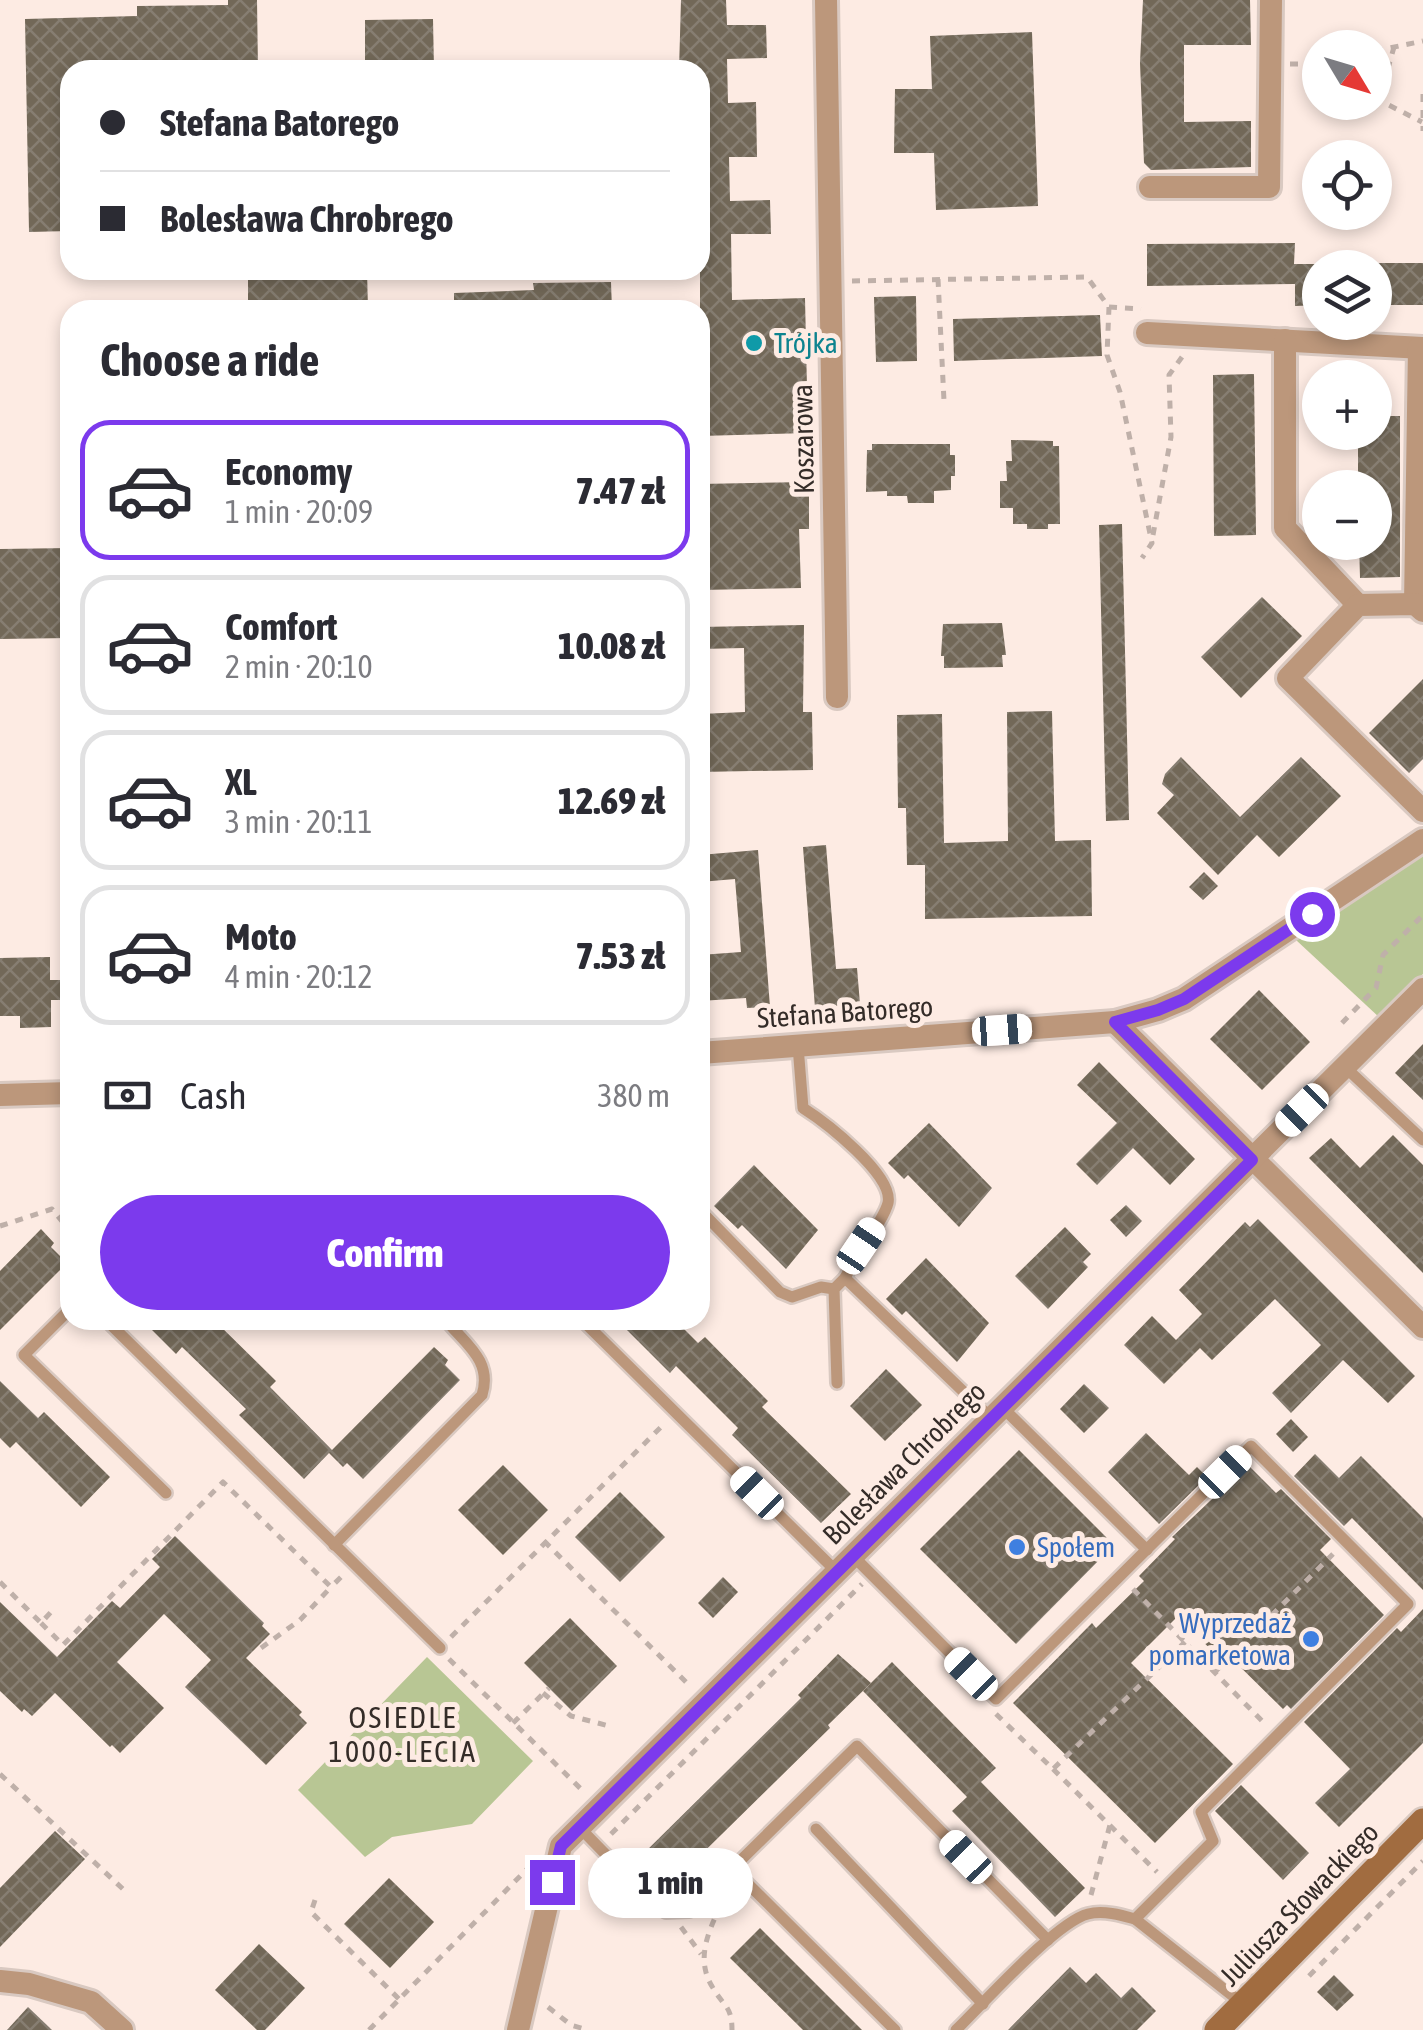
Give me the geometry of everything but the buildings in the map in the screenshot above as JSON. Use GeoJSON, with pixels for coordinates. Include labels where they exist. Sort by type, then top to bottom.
{"type":"FeatureCollection","features":[{"type":"Feature","properties":{"kind":"street","name":"Koszarowa"},"geometry":{"type":"LineString","coordinates":[[826,0],[837,697]]}},
{"type":"Feature","properties":{"kind":"street"},"geometry":{"type":"LineString","coordinates":[[1150,188],[1269,187],[1270,0]]}},
{"type":"Feature","properties":{"kind":"street"},"geometry":{"type":"LineString","coordinates":[[1147,332],[1285,340],[1421,348],[1419,608],[1358,605],[1285,528],[1285,340]]}},
{"type":"Feature","properties":{"kind":"street"},"geometry":{"type":"LineString","coordinates":[[1358,605],[1288,678],[1423,810]]}},
{"type":"Feature","properties":{"kind":"street","name":"Stefana Batorego"},"geometry":{"type":"LineString","coordinates":[[710,1052],[1115,1022],[1158,1010],[1184,999],[1423,840]]}},
{"type":"Feature","properties":{"kind":"street","name":"Bolesława Chrobrego"},"geometry":{"type":"LineString","coordinates":[[561,1846],[1423,989]]}},
{"type":"Feature","properties":{"kind":"street"},"geometry":{"type":"LineString","coordinates":[[1115,1022],[1423,1327]]}},
{"type":"Feature","properties":{"kind":"street"},"geometry":{"type":"LineString","coordinates":[[0,1095],[60,1092]]}},
{"type":"Feature","properties":{"kind":"street","name":"Juliusza Słowackiego"},"geometry":{"type":"LineString","coordinates":[[1217,2030],[1423,1820]]}},
{"type":"Feature","properties":{"kind":"street"},"geometry":{"type":"LineString","coordinates":[[518,2030],[561,1846]]}},
{"type":"Feature","properties":{"kind":"street"},"geometry":{"type":"LineString","coordinates":[[0,1981],[29,1984],[91,2002],[122,2030]]}},
{"type":"Feature","properties":{"kind":"lane"},"geometry":{"type":"LineString","coordinates":[[798,1046],[803,1108],[876,1171],[887,1188],[888,1204],[834,1289],[837,1382]]}},
{"type":"Feature","properties":{"kind":"lane"},"geometry":{"type":"LineString","coordinates":[[1345,1067],[1423,1140]]}},
{"type":"Feature","properties":{"kind":"lane"},"geometry":{"type":"LineString","coordinates":[[710,1220],[780,1292],[792,1296],[820,1287],[834,1289]]}},
{"type":"Feature","properties":{"kind":"lane"},"geometry":{"type":"LineString","coordinates":[[844,1278],[1147,1550]]}},
{"type":"Feature","properties":{"kind":"lane"},"geometry":{"type":"LineString","coordinates":[[60,1319],[24,1355],[166,1493]]}},
{"type":"Feature","properties":{"kind":"lane"},"geometry":{"type":"LineString","coordinates":[[116,1330],[440,1648]]}},
{"type":"Feature","properties":{"kind":"lane"},"geometry":{"type":"LineString","coordinates":[[334,1545],[482,1395],[486,1382],[483,1363],[455,1330]]}},
{"type":"Feature","properties":{"kind":"lane"},"geometry":{"type":"LineString","coordinates":[[592,1330],[676,1413],[846,1565],[871,1575],[996,1699],[1250,1446],[1408,1604],[1202,1812],[1213,1841],[1135,1918]]}},
{"type":"Feature","properties":{"kind":"lane"},"geometry":{"type":"LineString","coordinates":[[580,1827],[657,1907],[666,1912],[689,1911],[857,1746],[1048,1940]]}},
{"type":"Feature","properties":{"kind":"lane"},"geometry":{"type":"LineString","coordinates":[[816,1829],[982,2004]]}},
{"type":"Feature","properties":{"kind":"lane"},"geometry":{"type":"LineString","coordinates":[[732,1868],[896,2030]]}},
{"type":"Feature","properties":{"kind":"lane"},"geometry":{"type":"LineString","coordinates":[[956,2030],[1048,1940],[1086,1914],[1135,1918],[1243,2004]]}},
{"type":"Feature","properties":{"kind":"path"},"geometry":{"type":"LineString","coordinates":[[1392,53],[1394,47],[1423,41]]}},
{"type":"Feature","properties":{"kind":"path"},"geometry":{"type":"LineString","coordinates":[[1423,94],[1423,131]]}},
{"type":"Feature","properties":{"kind":"path"},"geometry":{"type":"LineString","coordinates":[[1392,107],[1422,122]]}},
{"type":"Feature","properties":{"kind":"path"},"geometry":{"type":"LineString","coordinates":[[830,282],[1087,277],[1109,307],[1107,355],[1120,392],[1152,543]]}},
{"type":"Feature","properties":{"kind":"path"},"geometry":{"type":"LineString","coordinates":[[938,279],[944,401]]}},
{"type":"Feature","properties":{"kind":"path"},"geometry":{"type":"LineString","coordinates":[[1142,558],[1152,543],[1171,437],[1169,375],[1198,335]]}},
{"type":"Feature","properties":{"kind":"path"},"geometry":{"type":"LineString","coordinates":[[1342,1023],[1376,988],[1383,955],[1423,915]]}},
{"type":"Feature","properties":{"kind":"path"},"geometry":{"type":"LineString","coordinates":[[0,1226],[52,1208],[60,1218]]}},
{"type":"Feature","properties":{"kind":"path"},"geometry":{"type":"LineString","coordinates":[[600,1808],[440,1648],[676,1413]]}},
{"type":"Feature","properties":{"kind":"path"},"geometry":{"type":"LineString","coordinates":[[0,1582],[64,1645],[223,1482],[331,1587]]}},
{"type":"Feature","properties":{"kind":"path"},"geometry":{"type":"LineString","coordinates":[[544,1541],[706,1702]]}},
{"type":"Feature","properties":{"kind":"path"},"geometry":{"type":"LineString","coordinates":[[1214,1672],[1346,1542]]}},
{"type":"Feature","properties":{"kind":"path"},"geometry":{"type":"LineString","coordinates":[[261,1648],[300,1620],[354,1564]]}},
{"type":"Feature","properties":{"kind":"path"},"geometry":{"type":"LineString","coordinates":[[598,1847],[871,1575]]}},
{"type":"Feature","properties":{"kind":"path"},"geometry":{"type":"LineString","coordinates":[[1120,1576],[1277,1736]]}},
{"type":"Feature","properties":{"kind":"path"},"geometry":{"type":"LineString","coordinates":[[41,1623],[51,1612]]}},
{"type":"Feature","properties":{"kind":"path"},"geometry":{"type":"LineString","coordinates":[[1053,1769],[1185,1642]]}},
{"type":"Feature","properties":{"kind":"path"},"geometry":{"type":"LineString","coordinates":[[513,1723],[546,1691],[571,1716],[613,1728]]}},
{"type":"Feature","properties":{"kind":"path"},"geometry":{"type":"LineString","coordinates":[[996,1699],[992,1710],[1170,1884]]}},
{"type":"Feature","properties":{"kind":"path"},"geometry":{"type":"LineString","coordinates":[[0,1774],[124,1890]]}},
{"type":"Feature","properties":{"kind":"path"},"geometry":{"type":"LineString","coordinates":[[1086,1914],[1110,1825]]}},
{"type":"Feature","properties":{"kind":"path"},"geometry":{"type":"LineString","coordinates":[[369,2030],[527,1867],[561,1846]]}},
{"type":"Feature","properties":{"kind":"path"},"geometry":{"type":"LineString","coordinates":[[1299,1986],[1423,1861]]}},
{"type":"Feature","properties":{"kind":"path"},"geometry":{"type":"LineString","coordinates":[[314,1900],[311,1912],[399,1999]]}},
{"type":"Feature","properties":{"kind":"path"},"geometry":{"type":"LineString","coordinates":[[703,1956],[706,1937],[722,1903]]}},
{"type":"Feature","properties":{"kind":"path"},"geometry":{"type":"LineString","coordinates":[[689,1911],[681,1928],[703,1956],[711,1986],[732,2012],[732,2030]]}},
{"type":"Feature","properties":{"kind":"path"},"geometry":{"type":"LineString","coordinates":[[536,1998],[571,2025],[588,2030]]}},
{"type":"Feature","properties":{"kind":"green space"},"geometry":{"type":"Polygon","coordinates":[[[1423,854],[1423,974],[1380,1018],[1296,940],[1423,854]]]}},
{"type":"Feature","properties":{"kind":"green space"},"geometry":{"type":"Polygon","coordinates":[[[427,1657],[533,1761],[472,1824],[392,1837],[365,1857],[298,1790],[427,1657]]]}},
{"type":"Feature","properties":{"kind":"place","name":"Trójka"},"geometry":{"type":"Point","coordinates":[754,343]}},
{"type":"Feature","properties":{"kind":"place","name":"Społem"},"geometry":{"type":"Point","coordinates":[1017,1547]}},
{"type":"Feature","properties":{"kind":"place","name":"Wyprzedaż pomarketowa"},"geometry":{"type":"Point","coordinates":[1311,1639]}},
{"type":"Feature","properties":{"kind":"district","name":"OSIEDLE 1000-LECIA"},"geometry":{"type":"Point","coordinates":[403,1734]}},
{"type":"Feature","properties":{"kind":"route"},"geometry":{"type":"LineString","coordinates":[[552,1882],[561,1846],[1252,1160],[1115,1022],[1184,999],[1312,914]]}}]}
